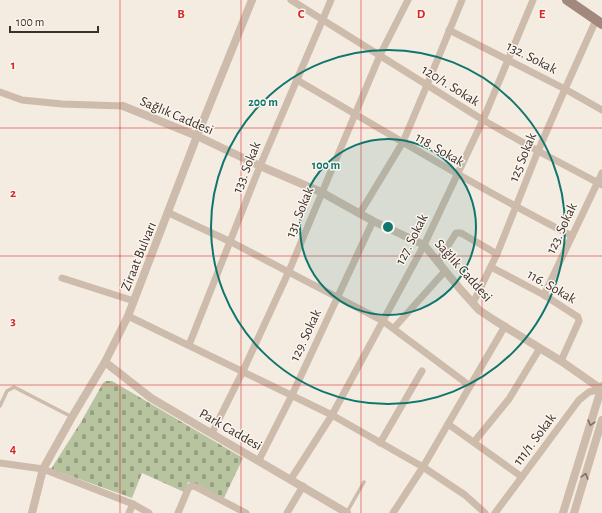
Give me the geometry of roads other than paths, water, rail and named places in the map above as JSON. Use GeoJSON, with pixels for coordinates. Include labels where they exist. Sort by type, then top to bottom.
{"type":"FeatureCollection","features":[{"type":"Feature","properties":{"kind":"main road"},"geometry":{"type":"LineString","coordinates":[[567,0],[599,22]]}},
{"type":"Feature","properties":{"kind":"street","name":"Ziraat Bulvarı"},"geometry":{"type":"LineString","coordinates":[[32,513],[43,469],[105,362],[128,316],[252,0]]}},
{"type":"Feature","properties":{"kind":"street","name":"120/1. Sokak"},"geometry":{"type":"LineString","coordinates":[[291,0],[483,120],[599,184]]}},
{"type":"Feature","properties":{"kind":"street","name":"133. Sokak"},"geometry":{"type":"LineString","coordinates":[[189,345],[260,166],[331,0]]}},
{"type":"Feature","properties":{"kind":"street","name":"131. Sokak"},"geometry":{"type":"LineString","coordinates":[[212,433],[243,372],[289,271],[354,114],[380,55],[408,0]]}},
{"type":"Feature","properties":{"kind":"street"},"geometry":{"type":"LineString","coordinates":[[360,213],[402,142],[462,0]]}},
{"type":"Feature","properties":{"kind":"street","name":"127. Sokak"},"geometry":{"type":"LineString","coordinates":[[292,479],[332,415],[424,245],[483,120],[533,0]]}},
{"type":"Feature","properties":{"kind":"street","name":"125 Sokak"},"geometry":{"type":"LineString","coordinates":[[473,303],[497,254],[564,89],[599,22]]}},
{"type":"Feature","properties":{"kind":"street","name":"132. Sokak"},"geometry":{"type":"LineString","coordinates":[[449,30],[509,60],[602,110]]}},
{"type":"Feature","properties":{"kind":"street","name":"118. Sokak"},"geometry":{"type":"LineString","coordinates":[[297,80],[516,207],[572,236]]}},
{"type":"Feature","properties":{"kind":"street"},"geometry":{"type":"LineString","coordinates":[[0,92],[22,100],[62,104],[123,106]]}},
{"type":"Feature","properties":{"kind":"street","name":"Sağlık Caddesi"},"geometry":{"type":"LineString","coordinates":[[123,106],[198,136],[260,166],[321,192],[424,245],[473,303],[486,315],[602,388]]}},
{"type":"Feature","properties":{"kind":"street","name":"123. Sokak"},"geometry":{"type":"LineString","coordinates":[[544,295],[599,184],[602,172]]}},
{"type":"Feature","properties":{"kind":"street"},"geometry":{"type":"LineString","coordinates":[[169,213],[231,242],[383,320],[470,386]]}},
{"type":"Feature","properties":{"kind":"street","name":"129. Sokak"},"geometry":{"type":"LineString","coordinates":[[259,460],[292,395],[336,297],[373,220]]}},
{"type":"Feature","properties":{"kind":"street"},"geometry":{"type":"LineString","coordinates":[[438,262],[456,233],[462,233],[497,254]]}},
{"type":"Feature","properties":{"kind":"street","name":"116. Sokak"},"geometry":{"type":"LineString","coordinates":[[491,267],[544,295],[576,314],[580,318],[561,361]]}},
{"type":"Feature","properties":{"kind":"street"},"geometry":{"type":"LineString","coordinates":[[394,328],[445,271]]}},
{"type":"Feature","properties":{"kind":"street"},"geometry":{"type":"LineString","coordinates":[[62,278],[134,301]]}},
{"type":"Feature","properties":{"kind":"street"},"geometry":{"type":"LineString","coordinates":[[128,316],[332,415],[422,467],[465,495],[486,513]]}},
{"type":"Feature","properties":{"kind":"street"},"geometry":{"type":"LineString","coordinates":[[394,513],[448,424],[504,326]]}},
{"type":"Feature","properties":{"kind":"street"},"geometry":{"type":"LineString","coordinates":[[474,442],[509,399],[540,348]]}},
{"type":"Feature","properties":{"kind":"street","name":"Park Caddesi"},"geometry":{"type":"LineString","coordinates":[[105,362],[151,398],[292,479],[347,513]]}},
{"type":"Feature","properties":{"kind":"street"},"geometry":{"type":"LineString","coordinates":[[380,443],[422,371]]}},
{"type":"Feature","properties":{"kind":"street"},"geometry":{"type":"LineString","coordinates":[[563,513],[602,388]]}},
{"type":"Feature","properties":{"kind":"street","name":"111/1. Sokak"},"geometry":{"type":"LineString","coordinates":[[495,513],[579,400],[589,392],[602,388]]}},
{"type":"Feature","properties":{"kind":"street"},"geometry":{"type":"LineString","coordinates":[[574,513],[602,420]]}},
{"type":"Feature","properties":{"kind":"street"},"geometry":{"type":"LineString","coordinates":[[448,424],[522,477]]}},
{"type":"Feature","properties":{"kind":"street"},"geometry":{"type":"LineString","coordinates":[[0,463],[43,469],[133,504],[149,513]]}},
{"type":"Feature","properties":{"kind":"street"},"geometry":{"type":"LineString","coordinates":[[178,513],[189,487],[192,486],[246,513]]}},
{"type":"Feature","properties":{"kind":"street"},"geometry":{"type":"LineString","coordinates":[[287,513],[303,486]]}},
{"type":"Feature","properties":{"kind":"street"},"geometry":{"type":"LineString","coordinates":[[129,513],[133,504]]}},
{"type":"Feature","properties":{"kind":"lane"},"geometry":{"type":"LineString","coordinates":[[0,406],[7,390],[17,388],[72,417]]}},
{"type":"Feature","properties":{"kind":"lane"},"geometry":{"type":"LineString","coordinates":[[347,513],[364,482]]}}]}
